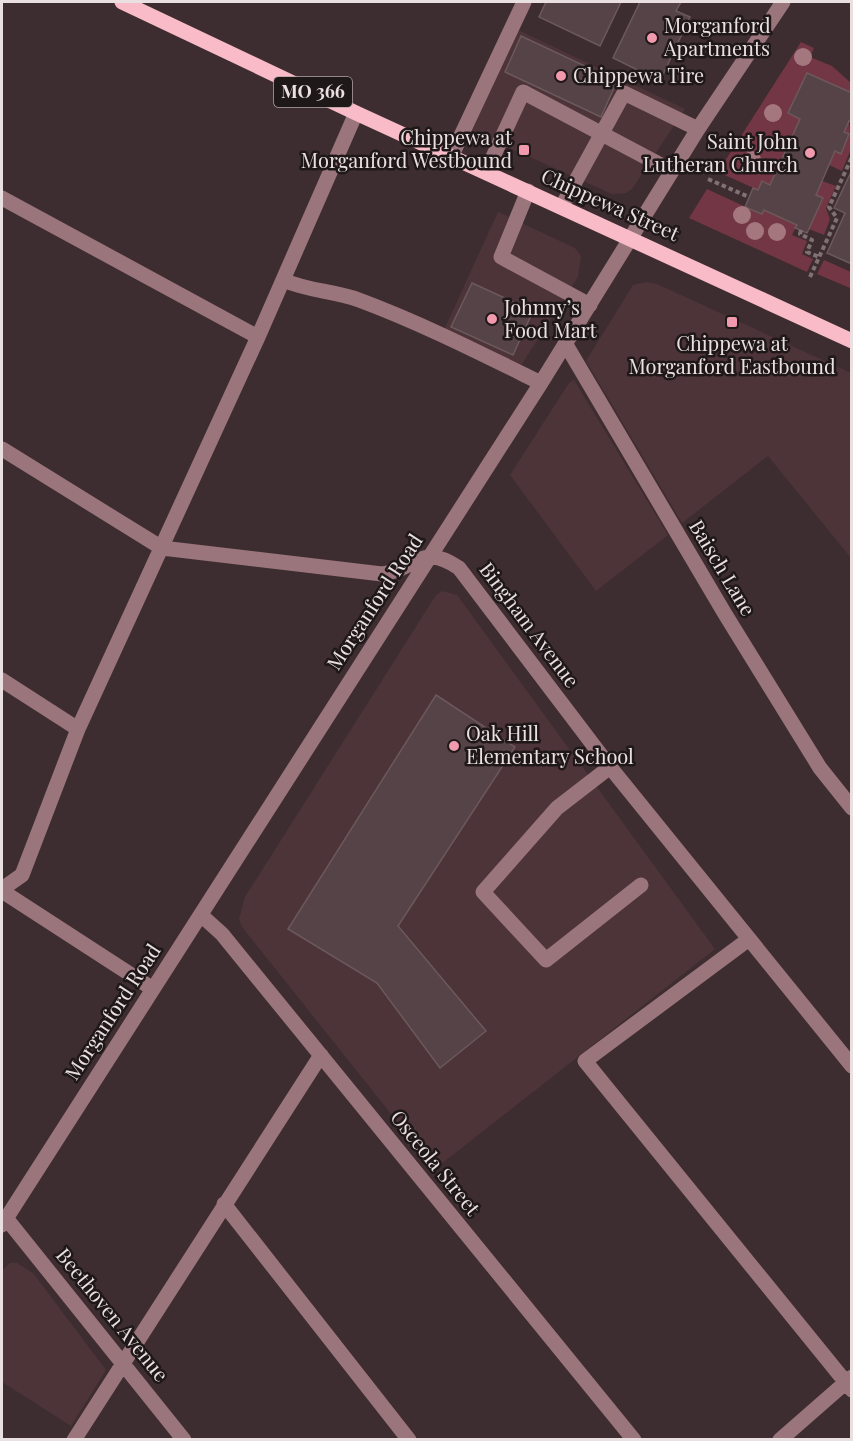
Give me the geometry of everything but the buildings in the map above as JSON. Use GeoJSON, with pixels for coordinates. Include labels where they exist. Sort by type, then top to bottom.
{"type":"FeatureCollection","features":[{"type":"Feature","properties":{"kind":"main road","name":"Chippewa Street"},"geometry":{"type":"LineString","coordinates":[[122,2],[356,113],[852,341]]}},
{"type":"Feature","properties":{"kind":"street"},"geometry":{"type":"LineString","coordinates":[[451,157],[524,2]]}},
{"type":"Feature","properties":{"kind":"street","name":"Morganford Road"},"geometry":{"type":"LineString","coordinates":[[4,1222],[541,383],[672,171],[783,2]]}},
{"type":"Feature","properties":{"kind":"street"},"geometry":{"type":"LineString","coordinates":[[486,172],[524,92],[672,171]]}},
{"type":"Feature","properties":{"kind":"street"},"geometry":{"type":"LineString","coordinates":[[562,207],[624,93],[699,129]]}},
{"type":"Feature","properties":{"kind":"street"},"geometry":{"type":"LineString","coordinates":[[153,989],[2,890],[22,875],[78,729],[258,337],[356,113]]}},
{"type":"Feature","properties":{"kind":"street"},"geometry":{"type":"LineString","coordinates":[[528,191],[501,257],[590,304]]}},
{"type":"Feature","properties":{"kind":"street"},"geometry":{"type":"LineString","coordinates":[[2,198],[258,337]]}},
{"type":"Feature","properties":{"kind":"street"},"geometry":{"type":"LineString","coordinates":[[284,279],[301,287],[358,300],[484,355],[541,383]]}},
{"type":"Feature","properties":{"kind":"street","name":"Baisch Lane"},"geometry":{"type":"LineString","coordinates":[[565,343],[724,614],[820,768],[852,808]]}},
{"type":"Feature","properties":{"kind":"street"},"geometry":{"type":"LineString","coordinates":[[2,448],[162,548],[382,574],[391,573],[422,557],[429,556]]}},
{"type":"Feature","properties":{"kind":"street","name":"Bingham Avenue"},"geometry":{"type":"LineString","coordinates":[[429,556],[459,568],[610,767],[852,1066]]}},
{"type":"Feature","properties":{"kind":"street"},"geometry":{"type":"LineString","coordinates":[[2,680],[78,729]]}},
{"type":"Feature","properties":{"kind":"street"},"geometry":{"type":"LineString","coordinates":[[610,767],[557,808],[483,892],[546,960],[641,885]]}},
{"type":"Feature","properties":{"kind":"street","name":"Osceola Street"},"geometry":{"type":"LineString","coordinates":[[201,915],[222,934],[634,1440]]}},
{"type":"Feature","properties":{"kind":"street"},"geometry":{"type":"LineString","coordinates":[[749,939],[585,1061],[849,1383],[780,1440]]}},
{"type":"Feature","properties":{"kind":"street"},"geometry":{"type":"LineString","coordinates":[[74,1440],[321,1055]]}},
{"type":"Feature","properties":{"kind":"street"},"geometry":{"type":"LineString","coordinates":[[224,1204],[409,1440]]}},
{"type":"Feature","properties":{"kind":"street","name":"Beethoven Avenue"},"geometry":{"type":"LineString","coordinates":[[4,1222],[123,1362],[184,1440]]}},
{"type":"Feature","properties":{"kind":"path"},"geometry":{"type":"LineString","coordinates":[[810,277],[837,218],[829,207],[852,157]]}},
{"type":"Feature","properties":{"kind":"path"},"geometry":{"type":"LineString","coordinates":[[708,178],[749,197]]}},
{"type":"Feature","properties":{"kind":"path"},"geometry":{"type":"LineString","coordinates":[[801,230],[800,234],[812,240],[807,252],[819,257]]}},
{"type":"Feature","properties":{"kind":"shaded area"},"geometry":{"type":"Polygon","coordinates":[[[516,29],[685,109],[632,189],[626,193],[612,194],[470,130],[516,29]]]}},
{"type":"Feature","properties":{"kind":"shaded area"},"geometry":{"type":"Polygon","coordinates":[[[801,42],[814,48],[810,57],[832,66],[851,83],[851,93],[807,73],[788,113],[800,119],[770,185],[762,181],[758,190],[718,172],[801,42]]]}},
{"type":"Feature","properties":{"kind":"shaded area"},"geometry":{"type":"Polygon","coordinates":[[[849,121],[851,149],[842,171],[829,165],[835,151],[841,153],[849,135],[844,132],[849,121]]]}},
{"type":"Feature","properties":{"kind":"shaded area"},"geometry":{"type":"Polygon","coordinates":[[[822,181],[836,186],[826,208],[830,219],[824,235],[809,229],[823,199],[816,195],[822,181]]]}},
{"type":"Feature","properties":{"kind":"shaded area"},"geometry":{"type":"Polygon","coordinates":[[[707,189],[761,214],[764,210],[797,225],[792,235],[807,241],[802,254],[813,259],[807,272],[689,218],[707,189]]]}},
{"type":"Feature","properties":{"kind":"shaded area"},"geometry":{"type":"Polygon","coordinates":[[[498,212],[575,248],[581,256],[578,277],[520,367],[444,330],[498,212]]]}},
{"type":"Feature","properties":{"kind":"shaded area"},"geometry":{"type":"Polygon","coordinates":[[[824,260],[851,272],[850,288],[817,274],[824,260]]]}},
{"type":"Feature","properties":{"kind":"shaded area"},"geometry":{"type":"Polygon","coordinates":[[[646,282],[657,284],[851,373],[851,558],[768,456],[682,523],[586,361],[633,285],[646,282]]]}},
{"type":"Feature","properties":{"kind":"shaded area"},"geometry":{"type":"Polygon","coordinates":[[[574,380],[668,535],[596,591],[510,475],[569,383],[574,380]]]}},
{"type":"Feature","properties":{"kind":"shaded area","name":"Oak Hill Elementary School"},"geometry":{"type":"Polygon","coordinates":[[[442,591],[457,595],[715,949],[435,1169],[242,927],[239,919],[245,897],[436,595],[442,591]]]}},
{"type":"Feature","properties":{"kind":"shaded area"},"geometry":{"type":"Polygon","coordinates":[[[10,1263],[17,1263],[33,1273],[106,1370],[71,1426],[2,1382],[2,1271],[10,1263]]]}},
{"type":"Feature","properties":{"kind":"place","name":"Morganford Apartments"},"geometry":{"type":"Point","coordinates":[652,38]}},
{"type":"Feature","properties":{"kind":"place","name":"Chippewa Tire"},"geometry":{"type":"Point","coordinates":[561,76]}},
{"type":"Feature","properties":{"kind":"place","name":"Chippewa at Morganford Westbound"},"geometry":{"type":"Point","coordinates":[524,150]}},
{"type":"Feature","properties":{"kind":"place","name":"Saint John Lutheran Church"},"geometry":{"type":"Point","coordinates":[810,153]}},
{"type":"Feature","properties":{"kind":"place","name":"Johnny’s Food Mart"},"geometry":{"type":"Point","coordinates":[492,319]}},
{"type":"Feature","properties":{"kind":"place","name":"Chippewa at Morganford Eastbound"},"geometry":{"type":"Point","coordinates":[732,322]}},
{"type":"Feature","properties":{"kind":"place","name":"Oak Hill Elementary School"},"geometry":{"type":"Point","coordinates":[454,746]}}]}
